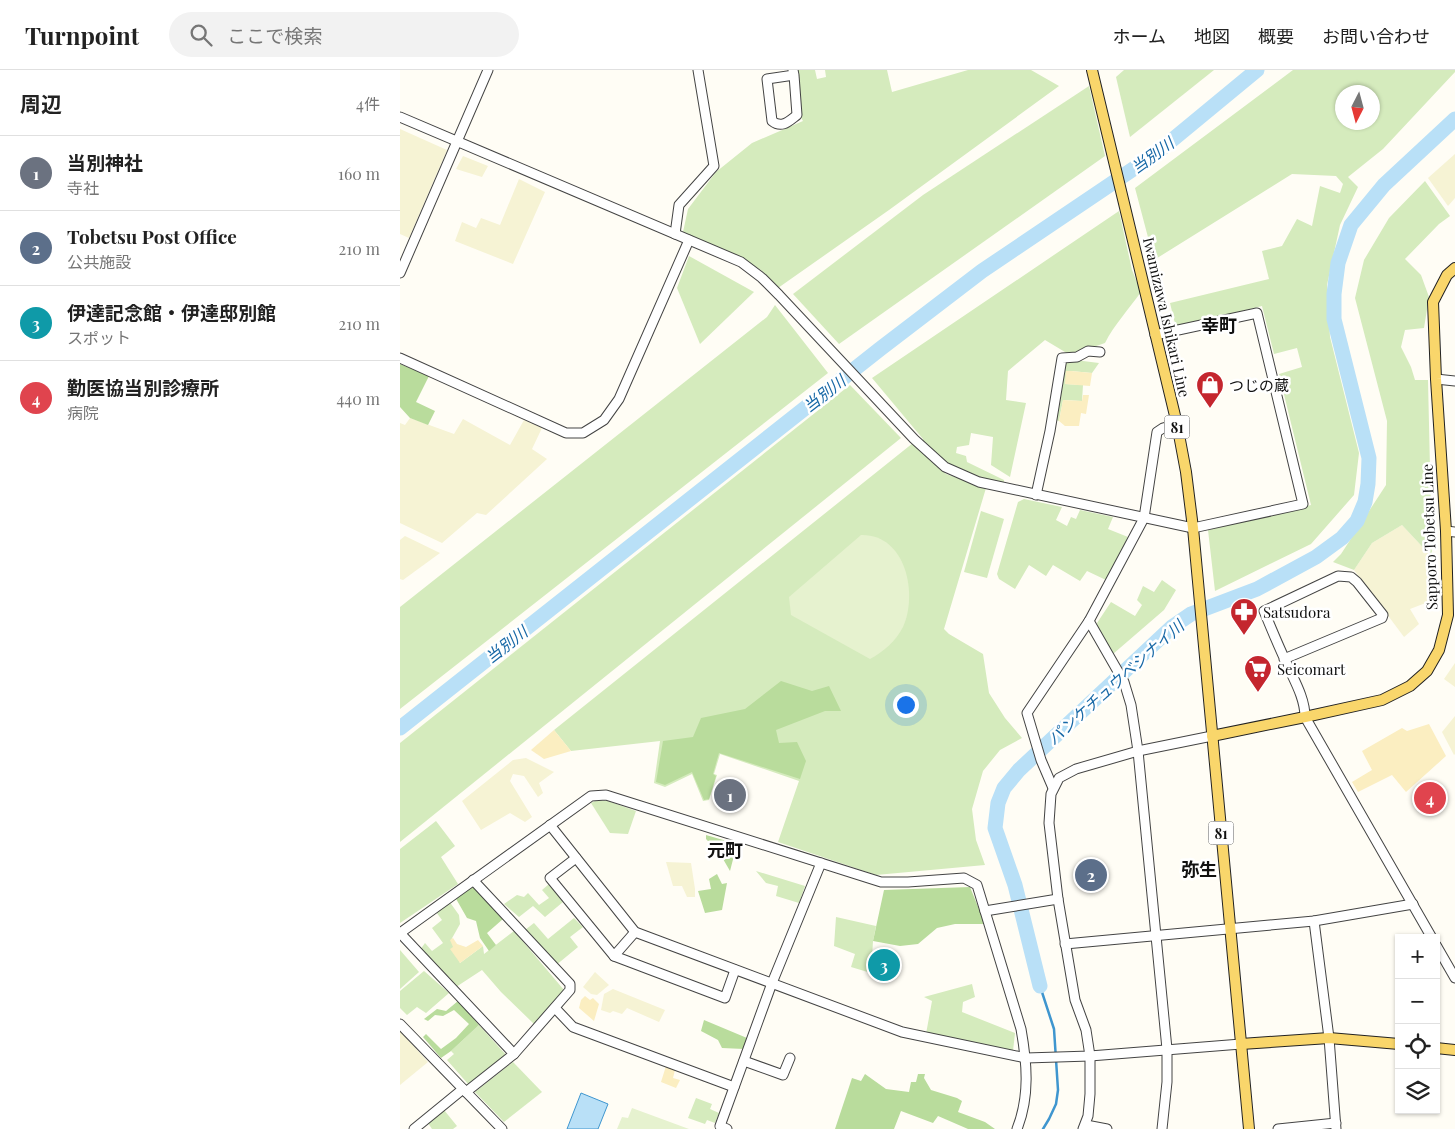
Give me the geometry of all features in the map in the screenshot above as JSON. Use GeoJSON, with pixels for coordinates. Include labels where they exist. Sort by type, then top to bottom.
{"type":"FeatureCollection","features":[{"type":"Feature","properties":{"kind":"main road","name":"Iwamizawa Ishikari Line"},"geometry":{"type":"LineString","coordinates":[[1092,70],[1177,424],[1186,472],[1193,528],[1249,1129]]}},
{"type":"Feature","properties":{"kind":"main road","name":"Sapporo Tobetsu Line"},"geometry":{"type":"LineString","coordinates":[[1212,736],[1382,700],[1410,686],[1427,671],[1439,650],[1448,615],[1450,531],[1436,379],[1432,302],[1447,275],[1455,268]]}},
{"type":"Feature","properties":{"kind":"main road"},"geometry":{"type":"LineString","coordinates":[[1241,1044],[1329,1038],[1395,1044]]}},
{"type":"Feature","properties":{"kind":"main road"},"geometry":{"type":"LineString","coordinates":[[1440,1048],[1455,1050]]}},
{"type":"Feature","properties":{"kind":"street"},"geometry":{"type":"LineString","coordinates":[[400,273],[488,70]]}},
{"type":"Feature","properties":{"kind":"street"},"geometry":{"type":"LineString","coordinates":[[675,234],[679,205],[714,166],[698,70]]}},
{"type":"Feature","properties":{"kind":"street"},"geometry":{"type":"LineString","coordinates":[[794,72],[797,115],[784,124],[776,124],[772,121],[767,79],[794,72]]}},
{"type":"Feature","properties":{"kind":"street"},"geometry":{"type":"LineString","coordinates":[[400,117],[741,262],[762,278],[779,295],[914,440],[945,467],[979,482],[1193,528],[1303,504],[1257,313],[1155,335]]}},
{"type":"Feature","properties":{"kind":"street"},"geometry":{"type":"LineString","coordinates":[[400,358],[566,433],[583,433],[604,420],[619,399],[689,240]]}},
{"type":"Feature","properties":{"kind":"street"},"geometry":{"type":"LineString","coordinates":[[1036,494],[1050,431],[1062,358],[1077,357],[1088,351],[1100,352]]}},
{"type":"Feature","properties":{"kind":"street"},"geometry":{"type":"LineString","coordinates":[[1436,379],[1455,381]]}},
{"type":"Feature","properties":{"kind":"street"},"geometry":{"type":"LineString","coordinates":[[1053,788],[1041,760],[1027,712],[1090,621],[1144,518],[1157,432],[1177,424]]}},
{"type":"Feature","properties":{"kind":"street"},"geometry":{"type":"LineString","coordinates":[[1284,659],[1382,618],[1383,615],[1357,582],[1351,578],[1338,576],[1264,611],[1284,659],[1305,706],[1306,717],[1430,934]]}},
{"type":"Feature","properties":{"kind":"street"},"geometry":{"type":"LineString","coordinates":[[1090,621],[1124,682],[1132,705],[1167,1049],[1167,1082],[1162,1129]]}},
{"type":"Feature","properties":{"kind":"street"},"geometry":{"type":"LineString","coordinates":[[1107,1129],[1084,1127],[1090,1094],[1090,1056],[1086,1030],[1074,1000],[1058,899],[1049,812],[1053,788],[1059,778],[1067,773],[1138,751],[1212,736]]}},
{"type":"Feature","properties":{"kind":"street"},"geometry":{"type":"LineString","coordinates":[[514,1054],[400,933],[592,796],[606,795],[881,882],[964,878],[978,885],[1021,1028],[1026,1058],[1026,1094],[1024,1109],[1017,1129]]}},
{"type":"Feature","properties":{"kind":"street"},"geometry":{"type":"LineString","coordinates":[[550,825],[636,932],[902,1032],[1026,1058],[1064,1058],[1241,1044]]}},
{"type":"Feature","properties":{"kind":"street"},"geometry":{"type":"LineString","coordinates":[[576,858],[550,878],[614,956],[725,998],[735,970]]}},
{"type":"Feature","properties":{"kind":"street"},"geometry":{"type":"LineString","coordinates":[[727,1129],[720,1126],[772,983],[821,863]]}},
{"type":"Feature","properties":{"kind":"street"},"geometry":{"type":"LineString","coordinates":[[414,1129],[514,1054],[570,990],[570,984],[473,880]]}},
{"type":"Feature","properties":{"kind":"street"},"geometry":{"type":"LineString","coordinates":[[985,911],[1030,902],[1058,899]]}},
{"type":"Feature","properties":{"kind":"street"},"geometry":{"type":"LineString","coordinates":[[1065,944],[1314,921],[1413,904]]}},
{"type":"Feature","properties":{"kind":"street"},"geometry":{"type":"LineString","coordinates":[[1278,1129],[1336,1126],[1329,1038],[1314,921]]}},
{"type":"Feature","properties":{"kind":"street"},"geometry":{"type":"LineString","coordinates":[[614,956],[636,932]]}},
{"type":"Feature","properties":{"kind":"street"},"geometry":{"type":"LineString","coordinates":[[1440,951],[1454,974]]}},
{"type":"Feature","properties":{"kind":"street"},"geometry":{"type":"LineString","coordinates":[[555,1008],[573,1028],[734,1087]]}},
{"type":"Feature","properties":{"kind":"street"},"geometry":{"type":"LineString","coordinates":[[400,1024],[502,1129]]}},
{"type":"Feature","properties":{"kind":"street"},"geometry":{"type":"LineString","coordinates":[[744,1061],[783,1075],[790,1058]]}},
{"type":"Feature","properties":{"kind":"shaded area"},"geometry":{"type":"Polygon","coordinates":[[[400,129],[447,150],[409,238],[400,234],[400,129]]]}},
{"type":"Feature","properties":{"kind":"shaded area"},"geometry":{"type":"Polygon","coordinates":[[[1455,154],[1455,198],[1448,206],[1428,178],[1455,154]]]}},
{"type":"Feature","properties":{"kind":"shaded area"},"geometry":{"type":"Polygon","coordinates":[[[463,156],[488,166],[482,177],[456,169],[463,156]]]}},
{"type":"Feature","properties":{"kind":"shaded area"},"geometry":{"type":"Polygon","coordinates":[[[519,179],[545,192],[513,264],[455,241],[462,222],[476,228],[481,218],[500,225],[519,179]]]}},
{"type":"Feature","properties":{"kind":"shaded area"},"geometry":{"type":"Polygon","coordinates":[[[410,418],[454,434],[463,419],[510,445],[524,420],[542,428],[532,449],[547,459],[486,515],[477,513],[442,543],[400,523],[400,423],[405,425],[410,418]]]}},
{"type":"Feature","properties":{"kind":"shaded area"},"geometry":{"type":"Polygon","coordinates":[[[1402,525],[1432,557],[1436,599],[1410,609],[1419,624],[1404,637],[1354,570],[1372,543],[1402,525]]]}},
{"type":"Feature","properties":{"kind":"shaded area"},"geometry":{"type":"Polygon","coordinates":[[[405,536],[440,553],[403,580],[400,579],[400,540],[405,536]]]}},
{"type":"Feature","properties":{"kind":"shaded area"},"geometry":{"type":"Polygon","coordinates":[[[1455,663],[1455,687],[1444,679],[1455,663]]]}},
{"type":"Feature","properties":{"kind":"shaded area"},"geometry":{"type":"Polygon","coordinates":[[[1455,716],[1455,754],[1454,755],[1442,732],[1455,716]]]}},
{"type":"Feature","properties":{"kind":"shaded area"},"geometry":{"type":"Polygon","coordinates":[[[526,758],[554,772],[539,783],[543,793],[538,797],[524,776],[513,774],[510,781],[532,817],[525,822],[510,813],[481,830],[462,801],[513,760],[526,758]]]}},
{"type":"Feature","properties":{"kind":"shaded area"},"geometry":{"type":"Polygon","coordinates":[[[666,862],[691,863],[695,897],[687,897],[682,886],[673,886],[666,862]]]}},
{"type":"Feature","properties":{"kind":"shaded area"},"geometry":{"type":"Polygon","coordinates":[[[595,972],[609,985],[597,995],[591,994],[583,987],[595,972]]]}},
{"type":"Feature","properties":{"kind":"shaded area"},"geometry":{"type":"Polygon","coordinates":[[[613,989],[665,1010],[659,1022],[627,1008],[622,1014],[601,1010],[604,994],[613,989]]]}},
{"type":"Feature","properties":{"kind":"shaded area"},"geometry":{"type":"Polygon","coordinates":[[[400,1031],[428,1062],[400,1085],[400,1031]]]}},
{"type":"Feature","properties":{"kind":"green space"},"geometry":{"type":"Polygon","coordinates":[[[797,70],[815,70],[817,79],[826,77],[825,70],[887,70],[892,92],[968,70],[1031,70],[1059,86],[778,288],[761,270],[733,254],[683,232],[688,209],[716,172],[752,143],[803,121],[800,116],[797,70]]]}},
{"type":"Feature","properties":{"kind":"green space"},"geometry":{"type":"Polygon","coordinates":[[[1124,70],[1214,70],[1130,137],[1116,77],[1124,70]]]}},
{"type":"Feature","properties":{"kind":"green space"},"geometry":{"type":"Polygon","coordinates":[[[1293,70],[1455,70],[1383,149],[1348,177],[1358,187],[1340,225],[1327,285],[1330,337],[1359,453],[1354,495],[1311,544],[1215,591],[1208,530],[1311,505],[1279,374],[1302,367],[1297,348],[1274,354],[1262,306],[1176,328],[1170,303],[1269,279],[1262,251],[1282,246],[1297,219],[1312,226],[1320,186],[1340,193],[1343,184],[1336,176],[1292,174],[1154,260],[1135,188],[1293,70]]]}},
{"type":"Feature","properties":{"kind":"green space"},"geometry":{"type":"Polygon","coordinates":[[[1089,86],[1105,156],[839,344],[793,294],[923,195],[1089,86]]]}},
{"type":"Feature","properties":{"kind":"green space"},"geometry":{"type":"Polygon","coordinates":[[[1425,181],[1450,216],[1439,224],[1405,259],[1421,275],[1429,297],[1424,328],[1405,330],[1401,347],[1415,380],[1428,380],[1432,557],[1402,525],[1372,543],[1354,570],[1333,562],[1341,554],[1386,485],[1387,421],[1355,298],[1364,260],[1389,218],[1425,181]]]}},
{"type":"Feature","properties":{"kind":"green space"},"geometry":{"type":"Polygon","coordinates":[[[1119,211],[1132,270],[1141,292],[1117,323],[1105,343],[1070,355],[1045,340],[1008,371],[1006,400],[1026,403],[1010,477],[991,465],[993,437],[971,433],[969,445],[957,447],[956,453],[966,456],[967,462],[1004,480],[1004,483],[977,476],[947,463],[923,443],[923,439],[872,378],[1119,211]]]}},
{"type":"Feature","properties":{"kind":"green space"},"geometry":{"type":"Polygon","coordinates":[[[689,256],[754,292],[700,344],[677,288],[689,256]]]}},
{"type":"Feature","properties":{"kind":"green space"},"geometry":{"type":"Polygon","coordinates":[[[775,305],[828,373],[400,709],[400,607],[767,317],[775,305]]]}},
{"type":"Feature","properties":{"kind":"green space"},"geometry":{"type":"Polygon","coordinates":[[[1067,359],[1099,363],[1092,373],[1071,371],[1065,384],[1083,385],[1082,401],[1063,400],[1059,421],[1055,420],[1063,361],[1067,359]]]}},
{"type":"Feature","properties":{"kind":"green space"},"geometry":{"type":"Polygon","coordinates":[[[400,364],[429,376],[416,402],[435,411],[428,425],[410,418],[400,407],[400,364]]]}},
{"type":"Feature","properties":{"kind":"green space"},"geometry":{"type":"Polygon","coordinates":[[[850,385],[901,438],[400,842],[400,743],[850,385]]]}},
{"type":"Feature","properties":{"kind":"green space"},"geometry":{"type":"Polygon","coordinates":[[[913,443],[946,474],[986,488],[944,629],[949,634],[983,654],[989,693],[1005,718],[1022,738],[1000,750],[983,771],[972,809],[976,840],[985,865],[876,875],[778,842],[799,781],[720,754],[714,774],[717,775],[709,800],[703,801],[692,774],[665,787],[654,783],[660,741],[571,751],[554,730],[913,443]]]}},
{"type":"Feature","properties":{"kind":"green space"},"geometry":{"type":"Polygon","coordinates":[[[1024,499],[1062,507],[1056,520],[1067,526],[1071,517],[1076,519],[1080,510],[1113,517],[1108,529],[1128,537],[1106,580],[1087,571],[1080,581],[1053,565],[1046,576],[1029,565],[1015,589],[999,579],[997,574],[1018,502],[1024,499]]]}},
{"type":"Feature","properties":{"kind":"green space"},"geometry":{"type":"Polygon","coordinates":[[[981,511],[1004,519],[987,578],[964,572],[981,511]]]}},
{"type":"Feature","properties":{"kind":"green space"},"geometry":{"type":"Polygon","coordinates":[[[861,535],[876,537],[889,544],[898,555],[908,583],[909,599],[903,627],[889,646],[870,659],[791,615],[789,597],[861,535]]]}},
{"type":"Feature","properties":{"kind":"green space"},"geometry":{"type":"Polygon","coordinates":[[[1162,580],[1176,590],[1164,610],[1113,654],[1098,629],[1097,623],[1111,602],[1135,616],[1142,605],[1137,600],[1143,586],[1154,592],[1162,580]]]}},
{"type":"Feature","properties":{"kind":"green space"},"geometry":{"type":"Polygon","coordinates":[[[781,681],[812,691],[829,686],[841,711],[825,711],[776,730],[779,743],[797,742],[806,761],[800,779],[719,753],[713,774],[716,776],[709,799],[704,800],[692,772],[665,785],[656,782],[663,741],[693,737],[701,718],[745,709],[781,681]]]}},
{"type":"Feature","properties":{"kind":"green space"},"geometry":{"type":"Polygon","coordinates":[[[597,800],[608,801],[636,811],[628,834],[610,833],[591,803],[597,800]]]}},
{"type":"Feature","properties":{"kind":"green space"},"geometry":{"type":"Polygon","coordinates":[[[436,821],[455,846],[441,857],[458,884],[400,923],[400,849],[436,821]]]}},
{"type":"Feature","properties":{"kind":"green space"},"geometry":{"type":"Polygon","coordinates":[[[706,835],[737,844],[730,871],[719,852],[706,839],[706,835]]]}},
{"type":"Feature","properties":{"kind":"green space"},"geometry":{"type":"Polygon","coordinates":[[[756,871],[805,886],[799,903],[776,896],[778,886],[766,883],[756,871]]]}},
{"type":"Feature","properties":{"kind":"green space"},"geometry":{"type":"Polygon","coordinates":[[[717,874],[722,884],[727,883],[722,910],[705,913],[698,891],[711,889],[709,879],[717,874]]]}},
{"type":"Feature","properties":{"kind":"green space"},"geometry":{"type":"Polygon","coordinates":[[[549,884],[563,902],[545,917],[533,906],[519,917],[504,904],[517,895],[524,897],[528,893],[539,905],[549,898],[542,890],[549,884]]]}},
{"type":"Feature","properties":{"kind":"green space"},"geometry":{"type":"Polygon","coordinates":[[[473,885],[503,919],[487,933],[496,945],[489,951],[480,938],[476,921],[467,918],[455,897],[473,885]]]}},
{"type":"Feature","properties":{"kind":"green space"},"geometry":{"type":"Polygon","coordinates":[[[970,887],[985,924],[955,924],[937,928],[918,944],[900,946],[873,941],[884,890],[970,887]]]}},
{"type":"Feature","properties":{"kind":"green space"},"geometry":{"type":"Polygon","coordinates":[[[449,901],[459,915],[460,924],[451,940],[460,963],[483,946],[484,954],[514,931],[564,990],[534,1024],[501,992],[482,970],[456,987],[420,950],[425,943],[432,951],[443,943],[432,928],[442,920],[436,912],[449,901]]]}},
{"type":"Feature","properties":{"kind":"green space"},"geometry":{"type":"Polygon","coordinates":[[[836,917],[876,926],[871,973],[851,967],[855,954],[834,946],[836,917]]]}},
{"type":"Feature","properties":{"kind":"green space"},"geometry":{"type":"Polygon","coordinates":[[[574,918],[583,927],[570,937],[578,947],[555,966],[525,930],[534,923],[548,939],[574,918]]]}},
{"type":"Feature","properties":{"kind":"green space"},"geometry":{"type":"Polygon","coordinates":[[[400,950],[419,972],[400,989],[400,950]]]}},
{"type":"Feature","properties":{"kind":"green space"},"geometry":{"type":"Polygon","coordinates":[[[424,971],[449,993],[426,1013],[417,1007],[407,1015],[400,1008],[400,991],[424,971]]]}},
{"type":"Feature","properties":{"kind":"green space"},"geometry":{"type":"Polygon","coordinates":[[[972,984],[975,997],[963,1002],[962,1012],[1015,1033],[1013,1051],[926,1034],[932,1001],[924,997],[972,984]]]}},
{"type":"Feature","properties":{"kind":"green space"},"geometry":{"type":"Polygon","coordinates":[[[458,1001],[479,1025],[441,1058],[423,1037],[426,1034],[441,1049],[456,1038],[469,1024],[454,1010],[443,1016],[435,1015],[428,1021],[424,1019],[437,1009],[446,1011],[458,1001]]]}},
{"type":"Feature","properties":{"kind":"green space"},"geometry":{"type":"Polygon","coordinates":[[[704,1020],[747,1038],[744,1049],[722,1048],[718,1040],[701,1031],[704,1020]]]}},
{"type":"Feature","properties":{"kind":"green space"},"geometry":{"type":"Polygon","coordinates":[[[479,1025],[507,1056],[469,1085],[447,1060],[454,1054],[451,1051],[479,1025]]]}},
{"type":"Feature","properties":{"kind":"green space"},"geometry":{"type":"Polygon","coordinates":[[[513,1062],[542,1092],[504,1122],[475,1092],[513,1062]]]}},
{"type":"Feature","properties":{"kind":"green space"},"geometry":{"type":"Polygon","coordinates":[[[865,1074],[886,1089],[909,1092],[911,1082],[916,1082],[918,1074],[925,1074],[924,1078],[931,1090],[962,1101],[958,1112],[985,1122],[995,1129],[968,1129],[938,1116],[933,1123],[901,1111],[894,1129],[835,1129],[852,1078],[861,1081],[865,1074]]]}},
{"type":"Feature","properties":{"kind":"green space"},"geometry":{"type":"Polygon","coordinates":[[[696,1098],[712,1104],[710,1109],[719,1113],[715,1123],[707,1120],[705,1124],[688,1118],[696,1098]]]}},
{"type":"Feature","properties":{"kind":"green space"},"geometry":{"type":"Polygon","coordinates":[[[632,1108],[689,1129],[617,1129],[622,1117],[628,1118],[632,1108]]]}},
{"type":"Feature","properties":{"kind":"green space"},"geometry":{"type":"Polygon","coordinates":[[[444,1110],[457,1126],[453,1129],[432,1129],[428,1123],[444,1110]]]}},
{"type":"Feature","properties":{"kind":"sand"},"geometry":{"type":"Polygon","coordinates":[[[1066,371],[1092,373],[1090,386],[1065,384],[1066,371]]]}},
{"type":"Feature","properties":{"kind":"sand"},"geometry":{"type":"Polygon","coordinates":[[[1083,395],[1089,395],[1086,414],[1081,413],[1079,426],[1065,426],[1059,421],[1063,400],[1082,401],[1083,395]]]}},
{"type":"Feature","properties":{"kind":"sand"},"geometry":{"type":"Polygon","coordinates":[[[1429,724],[1446,756],[1406,792],[1392,775],[1358,792],[1352,782],[1372,770],[1362,751],[1402,728],[1407,731],[1429,724]]]}},
{"type":"Feature","properties":{"kind":"sand"},"geometry":{"type":"Polygon","coordinates":[[[554,730],[571,751],[544,759],[531,750],[554,730]]]}},
{"type":"Feature","properties":{"kind":"sand"},"geometry":{"type":"Polygon","coordinates":[[[453,938],[457,944],[466,947],[478,940],[483,946],[460,963],[450,949],[453,947],[450,940],[453,938]]]}},
{"type":"Feature","properties":{"kind":"sand"},"geometry":{"type":"Polygon","coordinates":[[[585,996],[590,1000],[593,998],[599,1004],[594,1021],[579,1008],[581,1000],[585,996]]]}},
{"type":"Feature","properties":{"kind":"sand"},"geometry":{"type":"Polygon","coordinates":[[[666,1066],[675,1070],[673,1078],[680,1080],[676,1088],[661,1082],[666,1066]]]}},
{"type":"Feature","properties":{"kind":"water"},"geometry":{"type":"Polygon","coordinates":[[[581,1093],[608,1104],[598,1129],[567,1129],[581,1093]]]}},
{"type":"Feature","properties":{"kind":"waterway","name":"当別川"},"geometry":{"type":"LineString","coordinates":[[400,728],[880,349],[982,271],[1154,155],[1257,70]]}},
{"type":"Feature","properties":{"kind":"waterway","name":"パンケチュウベシナイ川"},"geometry":{"type":"LineString","coordinates":[[1040,986],[1015,885],[995,828],[998,803],[1004,788],[1019,770],[1172,627],[1191,614],[1257,589],[1316,557],[1342,538],[1357,521],[1365,502],[1369,458],[1334,319],[1334,294],[1338,263],[1351,225],[1384,185],[1455,119]]}},
{"type":"Feature","properties":{"kind":"waterway","name":"パンケチュウベシナイ川"},"geometry":{"type":"LineString","coordinates":[[1040,986],[1054,1029],[1058,1090],[1056,1104],[1043,1129]]}},
{"type":"Feature","properties":{"kind":"place","name":"つじの蔵"},"geometry":{"type":"Point","coordinates":[1210,409]}},
{"type":"Feature","properties":{"kind":"place","name":"Satsudora"},"geometry":{"type":"Point","coordinates":[1244,636]}},
{"type":"Feature","properties":{"kind":"place","name":"Seicomart"},"geometry":{"type":"Point","coordinates":[1258,693]}},
{"type":"Feature","properties":{"kind":"place","name":"当別神社"},"geometry":{"type":"Point","coordinates":[730,795]}},
{"type":"Feature","properties":{"kind":"place","name":"勤医協当別診療所"},"geometry":{"type":"Point","coordinates":[1430,798]}},
{"type":"Feature","properties":{"kind":"place","name":"Tobetsu Post Office"},"geometry":{"type":"Point","coordinates":[1091,875]}},
{"type":"Feature","properties":{"kind":"place","name":"伊達記念館・伊達邸別館"},"geometry":{"type":"Point","coordinates":[884,965]}},
{"type":"Feature","properties":{"kind":"district","name":"幸町"},"geometry":{"type":"Point","coordinates":[1219,325]}},
{"type":"Feature","properties":{"kind":"district","name":"元町"},"geometry":{"type":"Point","coordinates":[725,850]}},
{"type":"Feature","properties":{"kind":"district","name":"弥生"},"geometry":{"type":"Point","coordinates":[1199,869]}}]}
